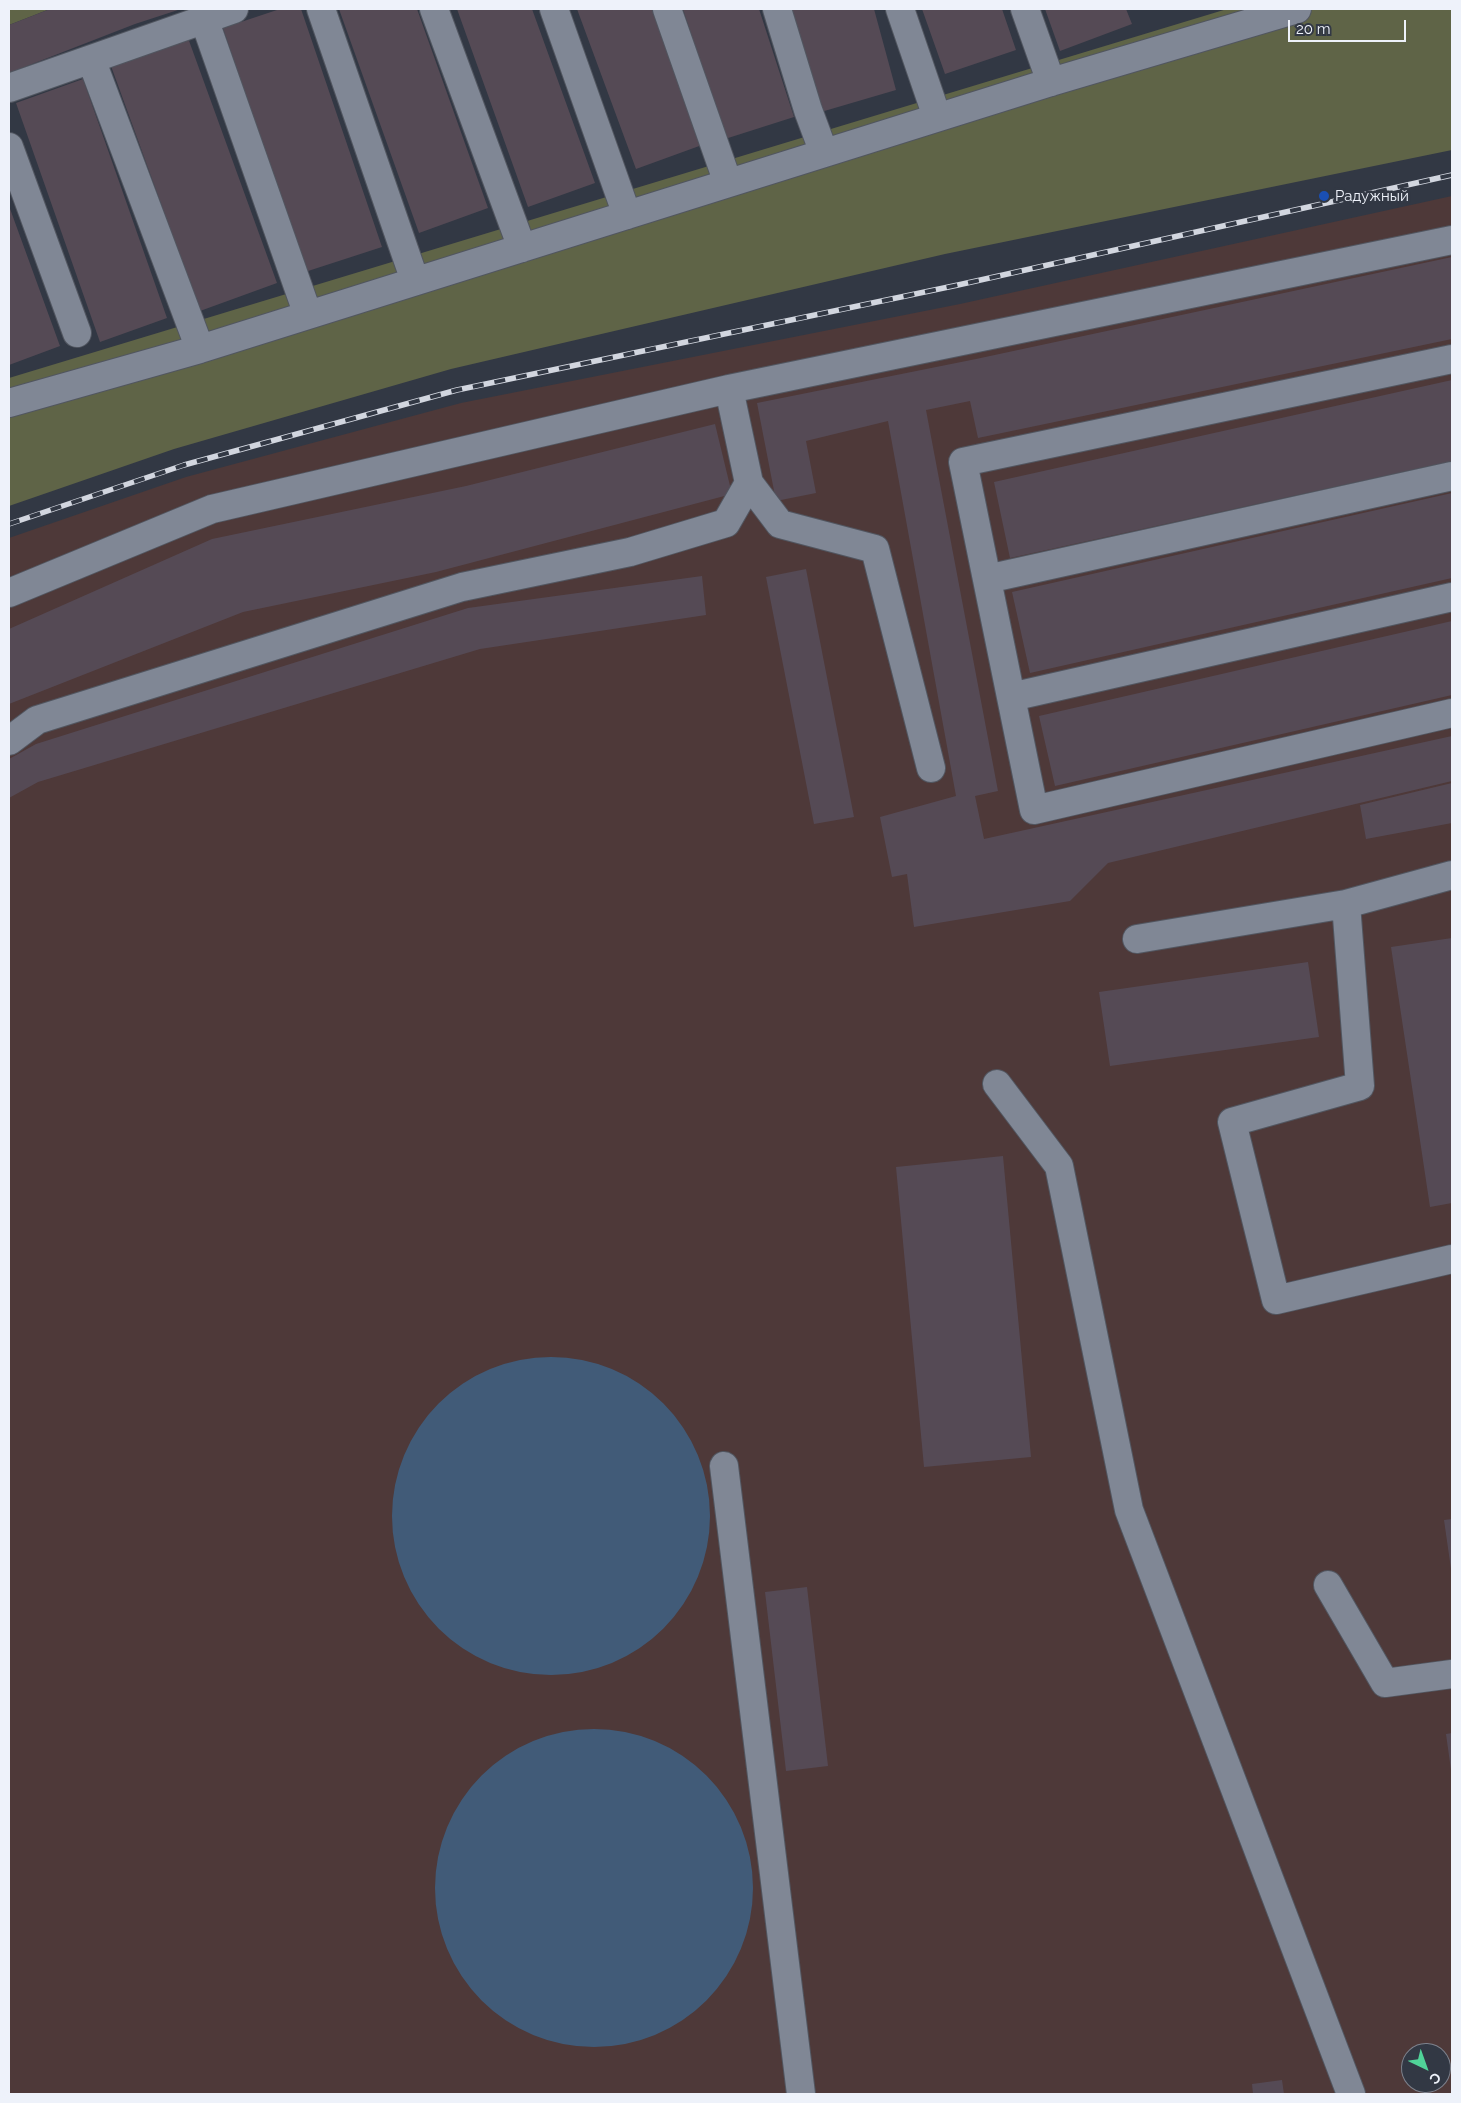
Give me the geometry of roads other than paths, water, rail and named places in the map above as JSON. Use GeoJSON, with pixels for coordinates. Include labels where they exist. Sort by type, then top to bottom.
{"type":"FeatureCollection","features":[{"type":"Feature","properties":{"kind":"lane"},"geometry":{"type":"LineString","coordinates":[[9,88],[234,9]]}},
{"type":"Feature","properties":{"kind":"lane"},"geometry":{"type":"LineString","coordinates":[[321,9],[415,281]]}},
{"type":"Feature","properties":{"kind":"lane"},"geometry":{"type":"LineString","coordinates":[[434,9],[522,248]]}},
{"type":"Feature","properties":{"kind":"lane"},"geometry":{"type":"LineString","coordinates":[[554,9],[627,215]]}},
{"type":"Feature","properties":{"kind":"lane"},"geometry":{"type":"LineString","coordinates":[[667,9],[728,183]]}},
{"type":"Feature","properties":{"kind":"lane"},"geometry":{"type":"LineString","coordinates":[[778,9],[808,110],[824,153]]}},
{"type":"Feature","properties":{"kind":"lane"},"geometry":{"type":"LineString","coordinates":[[900,9],[937,117]]}},
{"type":"Feature","properties":{"kind":"lane"},"geometry":{"type":"LineString","coordinates":[[1024,9],[1051,82]]}},
{"type":"Feature","properties":{"kind":"lane"},"geometry":{"type":"LineString","coordinates":[[9,402],[200,349],[937,117],[1297,9]]}},
{"type":"Feature","properties":{"kind":"lane"},"geometry":{"type":"LineString","coordinates":[[204,19],[308,315]]}},
{"type":"Feature","properties":{"kind":"lane"},"geometry":{"type":"LineString","coordinates":[[91,59],[200,349]]}},
{"type":"Feature","properties":{"kind":"lane"},"geometry":{"type":"LineString","coordinates":[[9,147],[77,333]]}},
{"type":"Feature","properties":{"kind":"lane"},"geometry":{"type":"LineString","coordinates":[[9,593],[212,508],[729,389],[1452,240]]}},
{"type":"Feature","properties":{"kind":"lane"},"geometry":{"type":"LineString","coordinates":[[1452,359],[963,462],[1034,810],[1452,713]]}},
{"type":"Feature","properties":{"kind":"lane"},"geometry":{"type":"LineString","coordinates":[[729,389],[749,483],[780,524],[875,549],[931,768]]}},
{"type":"Feature","properties":{"kind":"lane"},"geometry":{"type":"LineString","coordinates":[[987,580],[1452,476]]}},
{"type":"Feature","properties":{"kind":"lane"},"geometry":{"type":"LineString","coordinates":[[9,741],[37,720],[462,588],[630,552],[726,523],[749,483]]}},
{"type":"Feature","properties":{"kind":"lane"},"geometry":{"type":"LineString","coordinates":[[1011,697],[1452,597]]}},
{"type":"Feature","properties":{"kind":"lane"},"geometry":{"type":"LineString","coordinates":[[1136,939],[1346,904],[1452,875]]}},
{"type":"Feature","properties":{"kind":"lane"},"geometry":{"type":"LineString","coordinates":[[1346,904],[1360,1086],[1232,1122],[1276,1300],[1452,1259]]}},
{"type":"Feature","properties":{"kind":"lane"},"geometry":{"type":"LineString","coordinates":[[997,1084],[1060,1166],[1129,1510],[1351,2094]]}},
{"type":"Feature","properties":{"kind":"lane"},"geometry":{"type":"LineString","coordinates":[[724,1466],[800,2094]]}},
{"type":"Feature","properties":{"kind":"lane"},"geometry":{"type":"LineString","coordinates":[[1328,1585],[1385,1682],[1452,1674]]}},
{"type":"Feature","properties":{"kind":"water"},"geometry":{"type":"Polygon","coordinates":[[[535,1357],[567,1357],[597,1363],[626,1375],[640,1383],[664,1403],[684,1427],[698,1455],[704,1470],[710,1500],[710,1532],[704,1562],[698,1577],[684,1605],[664,1629],[640,1649],[597,1669],[567,1675],[535,1675],[505,1669],[462,1649],[438,1629],[418,1605],[398,1562],[392,1532],[392,1500],[398,1470],[418,1427],[438,1403],[462,1383],[505,1363],[535,1357]]]}},
{"type":"Feature","properties":{"kind":"water"},"geometry":{"type":"Polygon","coordinates":[[[578,1729],[610,1729],[640,1736],[669,1747],[707,1775],[726,1799],[741,1827],[753,1872],[753,1904],[741,1949],[726,1977],[707,2001],[683,2020],[655,2035],[610,2047],[578,2047],[548,2040],[519,2029],[481,2001],[471,1989],[453,1963],[442,1934],[435,1904],[435,1872],[442,1842],[453,1813],[481,1775],[493,1765],[519,1747],[548,1736],[578,1729]]]}},
{"type":"Feature","properties":{"kind":"railway"},"geometry":{"type":"LineString","coordinates":[[9,524],[184,465],[457,390],[958,285],[1452,175]]}},
{"type":"Feature","properties":{"kind":"place","name":"Радужный"},"geometry":{"type":"Point","coordinates":[1324,196]}}]}
